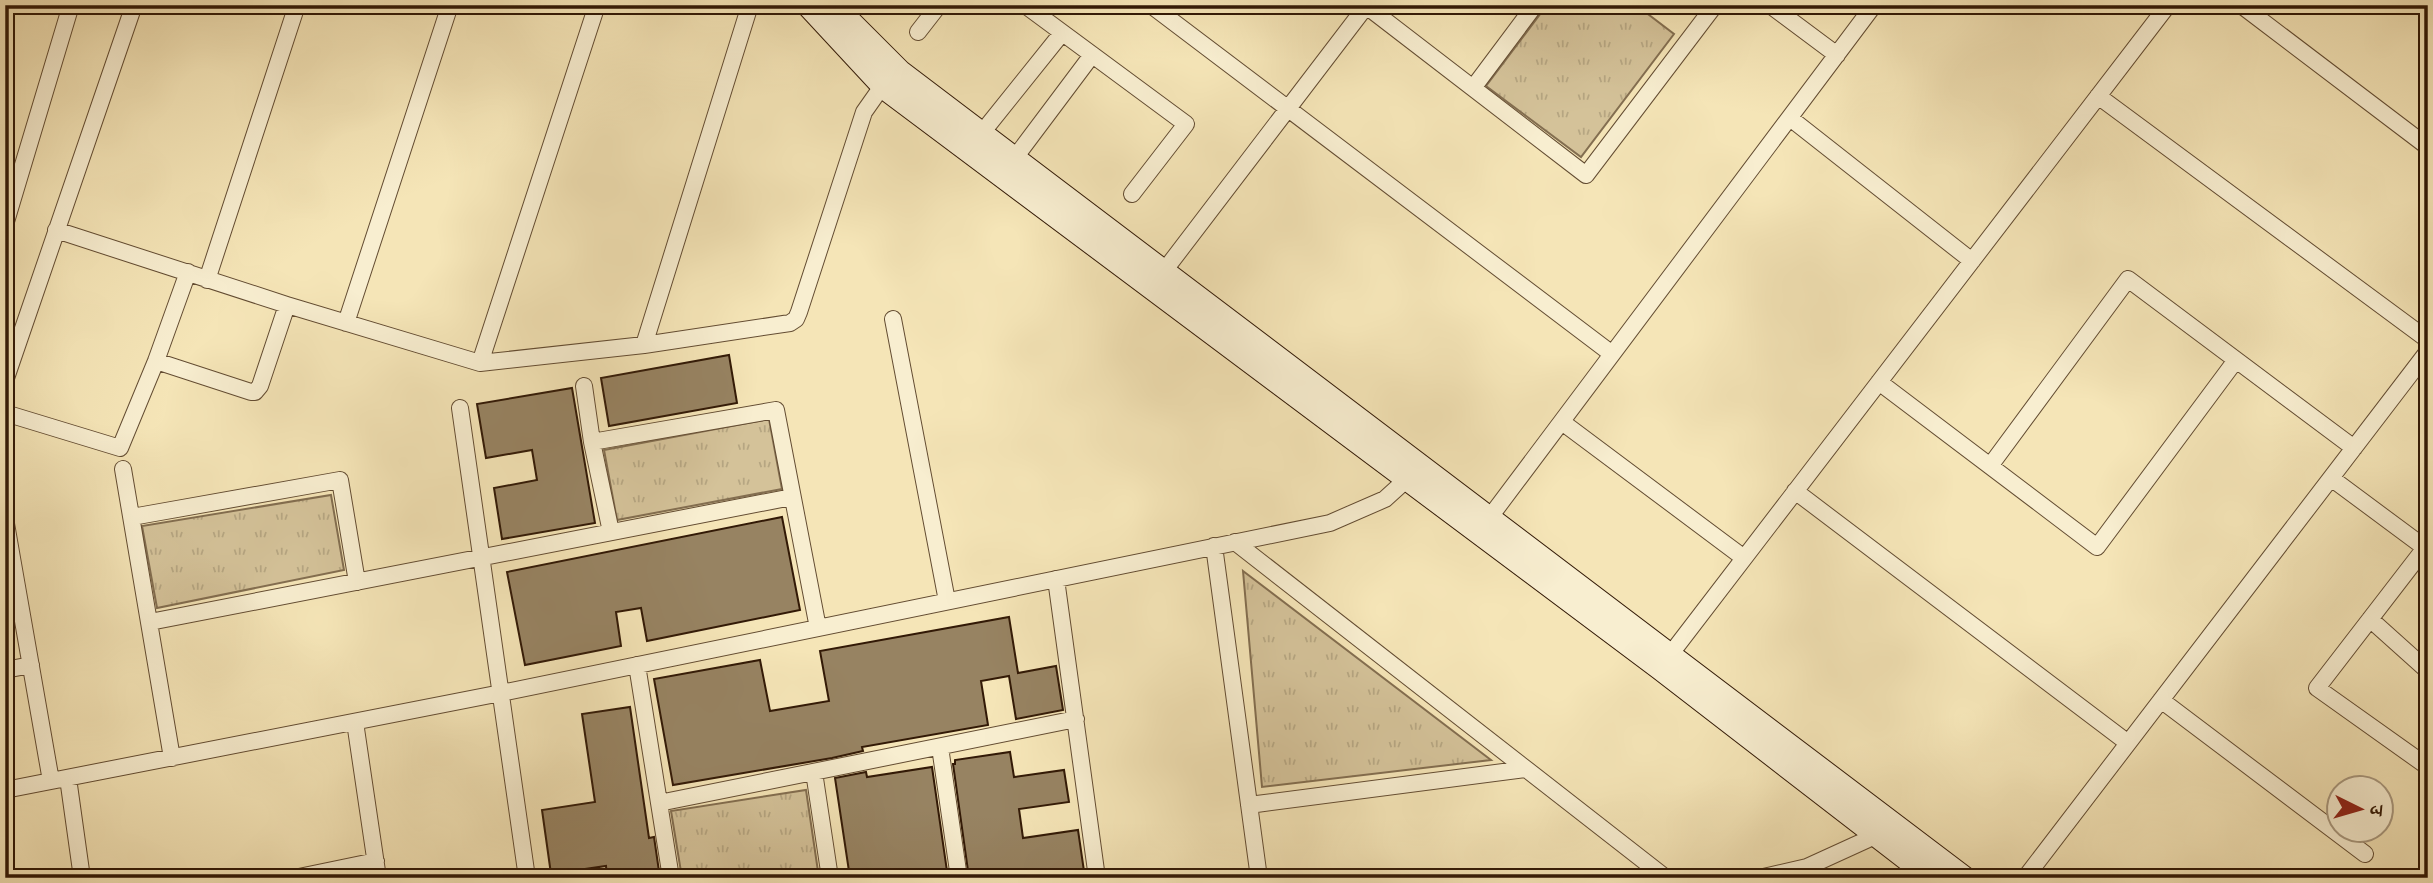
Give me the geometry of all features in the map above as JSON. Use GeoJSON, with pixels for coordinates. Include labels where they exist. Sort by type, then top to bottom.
{"type":"FeatureCollection","features":[{"type":"Feature","properties":{"kind":"street"},"geometry":{"type":"LineString","coordinates":[[5,225],[71,5]]}},
{"type":"Feature","properties":{"kind":"street"},"geometry":{"type":"LineString","coordinates":[[5,381],[134,5]]}},
{"type":"Feature","properties":{"kind":"street"},"geometry":{"type":"LineString","coordinates":[[207,279],[297,5]]}},
{"type":"Feature","properties":{"kind":"street"},"geometry":{"type":"LineString","coordinates":[[346,323],[450,5]]}},
{"type":"Feature","properties":{"kind":"street"},"geometry":{"type":"LineString","coordinates":[[480,363],[597,5]]}},
{"type":"Feature","properties":{"kind":"street"},"geometry":{"type":"LineString","coordinates":[[644,345],[750,5]]}},
{"type":"Feature","properties":{"kind":"street"},"geometry":{"type":"LineString","coordinates":[[808,5],[839,14],[901,72],[1014,159],[1157,279],[1407,480],[1484,525]]}},
{"type":"Feature","properties":{"kind":"street"},"geometry":{"type":"LineString","coordinates":[[918,32],[939,5]]}},
{"type":"Feature","properties":{"kind":"street"},"geometry":{"type":"LineString","coordinates":[[1025,5],[1186,124],[1132,194]]}},
{"type":"Feature","properties":{"kind":"street"},"geometry":{"type":"LineString","coordinates":[[1152,5],[1612,354]]}},
{"type":"Feature","properties":{"kind":"street"},"geometry":{"type":"LineString","coordinates":[[1473,88],[1535,5]]}},
{"type":"Feature","properties":{"kind":"street"},"geometry":{"type":"LineString","coordinates":[[1157,279],[1366,6],[1586,175],[1715,5]]}},
{"type":"Feature","properties":{"kind":"street"},"geometry":{"type":"LineString","coordinates":[[1770,5],[1837,55]]}},
{"type":"Feature","properties":{"kind":"street"},"geometry":{"type":"LineString","coordinates":[[1484,525],[1874,5]]}},
{"type":"Feature","properties":{"kind":"street"},"geometry":{"type":"LineString","coordinates":[[1665,661],[2168,5]]}},
{"type":"Feature","properties":{"kind":"street"},"geometry":{"type":"LineString","coordinates":[[2241,5],[2428,147]]}},
{"type":"Feature","properties":{"kind":"street"},"geometry":{"type":"LineString","coordinates":[[839,14],[883,85],[1157,279],[1665,661],[1964,878]]}},
{"type":"Feature","properties":{"kind":"street"},"geometry":{"type":"LineString","coordinates":[[981,134],[1062,33]]}},
{"type":"Feature","properties":{"kind":"street"},"geometry":{"type":"LineString","coordinates":[[1014,159],[1093,55]]}},
{"type":"Feature","properties":{"kind":"street"},"geometry":{"type":"LineString","coordinates":[[56,230],[287,305],[480,363],[644,345],[790,323],[796,319],[864,112],[883,85]]}},
{"type":"Feature","properties":{"kind":"street"},"geometry":{"type":"LineString","coordinates":[[2098,96],[2428,340]]}},
{"type":"Feature","properties":{"kind":"street"},"geometry":{"type":"LineString","coordinates":[[1790,118],[1972,261]]}},
{"type":"Feature","properties":{"kind":"street"},"geometry":{"type":"LineString","coordinates":[[5,413],[120,448],[156,361],[188,272]]}},
{"type":"Feature","properties":{"kind":"street"},"geometry":{"type":"LineString","coordinates":[[1990,466],[2128,279],[2354,448]]}},
{"type":"Feature","properties":{"kind":"street"},"geometry":{"type":"LineString","coordinates":[[156,361],[256,392],[287,305]]}},
{"type":"Feature","properties":{"kind":"street"},"geometry":{"type":"LineString","coordinates":[[893,319],[947,601]]}},
{"type":"Feature","properties":{"kind":"street"},"geometry":{"type":"LineString","coordinates":[[2025,878],[2428,351]]}},
{"type":"Feature","properties":{"kind":"street"},"geometry":{"type":"LineString","coordinates":[[1879,382],[2097,547],[2236,360]]}},
{"type":"Feature","properties":{"kind":"street"},"geometry":{"type":"LineString","coordinates":[[584,386],[592,442],[611,532]]}},
{"type":"Feature","properties":{"kind":"street"},"geometry":{"type":"LineString","coordinates":[[460,408],[527,878]]}},
{"type":"Feature","properties":{"kind":"street"},"geometry":{"type":"LineString","coordinates":[[592,442],[776,411],[818,628]]}},
{"type":"Feature","properties":{"kind":"street"},"geometry":{"type":"LineString","coordinates":[[1562,422],[1744,558]]}},
{"type":"Feature","properties":{"kind":"street"},"geometry":{"type":"LineString","coordinates":[[123,469],[172,758]]}},
{"type":"Feature","properties":{"kind":"street"},"geometry":{"type":"LineString","coordinates":[[2331,478],[2427,547],[2317,688],[2428,767]]}},
{"type":"Feature","properties":{"kind":"street"},"geometry":{"type":"LineString","coordinates":[[132,517],[340,480],[357,582]]}},
{"type":"Feature","properties":{"kind":"street"},"geometry":{"type":"LineString","coordinates":[[5,790],[501,693],[1330,523],[1385,499],[1407,480]]}},
{"type":"Feature","properties":{"kind":"street"},"geometry":{"type":"LineString","coordinates":[[1795,491],[2128,743]]}},
{"type":"Feature","properties":{"kind":"street"},"geometry":{"type":"LineString","coordinates":[[149,622],[792,497]]}},
{"type":"Feature","properties":{"kind":"street"},"geometry":{"type":"LineString","coordinates":[[5,519],[31,664],[82,878]]}},
{"type":"Feature","properties":{"kind":"street"},"geometry":{"type":"LineString","coordinates":[[1235,542],[1666,878]]}},
{"type":"Feature","properties":{"kind":"street"},"geometry":{"type":"LineString","coordinates":[[1214,546],[1259,878]]}},
{"type":"Feature","properties":{"kind":"street"},"geometry":{"type":"LineString","coordinates":[[1056,579],[1097,878]]}},
{"type":"Feature","properties":{"kind":"street"},"geometry":{"type":"LineString","coordinates":[[2370,619],[2428,671]]}},
{"type":"Feature","properties":{"kind":"street"},"geometry":{"type":"LineString","coordinates":[[1665,661],[1875,836],[1932,878]]}},
{"type":"Feature","properties":{"kind":"street"},"geometry":{"type":"LineString","coordinates":[[5,670],[31,664]]}},
{"type":"Feature","properties":{"kind":"street"},"geometry":{"type":"LineString","coordinates":[[637,665],[671,878]]}},
{"type":"Feature","properties":{"kind":"street"},"geometry":{"type":"LineString","coordinates":[[2161,700],[2365,854]]}},
{"type":"Feature","properties":{"kind":"street"},"geometry":{"type":"LineString","coordinates":[[659,803],[1076,719]]}},
{"type":"Feature","properties":{"kind":"street"},"geometry":{"type":"LineString","coordinates":[[355,722],[378,878]]}},
{"type":"Feature","properties":{"kind":"street"},"geometry":{"type":"LineString","coordinates":[[940,747],[959,878]]}},
{"type":"Feature","properties":{"kind":"street"},"geometry":{"type":"LineString","coordinates":[[1249,805],[1526,769]]}},
{"type":"Feature","properties":{"kind":"street"},"geometry":{"type":"LineString","coordinates":[[814,772],[830,878]]}},
{"type":"Feature","properties":{"kind":"street"},"geometry":{"type":"LineString","coordinates":[[1759,878],[1807,867],[1875,836]]}},
{"type":"Feature","properties":{"kind":"street"},"geometry":{"type":"LineString","coordinates":[[294,878],[376,861]]}},
{"type":"Feature","properties":{"kind":"green space"},"geometry":{"type":"Polygon","coordinates":[[[1547,5],[1636,5],[1674,34],[1581,157],[1486,86],[1547,5]]]}},
{"type":"Feature","properties":{"kind":"green space"},"geometry":{"type":"Polygon","coordinates":[[[769,419],[782,489],[617,520],[604,450],[769,419]]]}},
{"type":"Feature","properties":{"kind":"green space"},"geometry":{"type":"Polygon","coordinates":[[[331,495],[344,570],[157,608],[142,526],[331,495]]]}},
{"type":"Feature","properties":{"kind":"green space"},"geometry":{"type":"Polygon","coordinates":[[[1243,571],[1491,760],[1262,787],[1243,571]]]}},
{"type":"Feature","properties":{"kind":"green space"},"geometry":{"type":"Polygon","coordinates":[[[806,790],[819,878],[682,878],[671,811],[806,790]]]}},
{"type":"Feature","properties":{"kind":"building"},"geometry":{"type":"Polygon","coordinates":[[[729,355],[737,403],[609,426],[601,378],[729,355]]]}},
{"type":"Feature","properties":{"kind":"building"},"geometry":{"type":"Polygon","coordinates":[[[572,388],[595,523],[502,539],[494,488],[537,480],[532,450],[486,458],[477,404],[572,388]]]}},
{"type":"Feature","properties":{"kind":"building"},"geometry":{"type":"Polygon","coordinates":[[[782,517],[800,610],[647,641],[641,608],[616,612],[621,646],[525,665],[507,572],[782,517]]]}},
{"type":"Feature","properties":{"kind":"building"},"geometry":{"type":"Polygon","coordinates":[[[1009,617],[1018,673],[1056,666],[1063,710],[1016,719],[1009,676],[981,681],[988,725],[862,747],[863,751],[832,758],[673,785],[654,679],[760,660],[770,711],[829,701],[820,651],[1009,617]]]}},
{"type":"Feature","properties":{"kind":"building"},"geometry":{"type":"Polygon","coordinates":[[[630,707],[649,838],[654,837],[660,878],[607,878],[606,866],[551,874],[542,810],[595,802],[582,714],[630,707]]]}},
{"type":"Feature","properties":{"kind":"building"},"geometry":{"type":"Polygon","coordinates":[[[1010,752],[1014,777],[1064,770],[1069,802],[1019,809],[1023,838],[1078,830],[1085,878],[969,878],[953,764],[955,760],[1010,752]]]}},
{"type":"Feature","properties":{"kind":"building"},"geometry":{"type":"Polygon","coordinates":[[[932,767],[948,878],[850,878],[835,778],[866,772],[867,777],[932,767]]]}}]}
